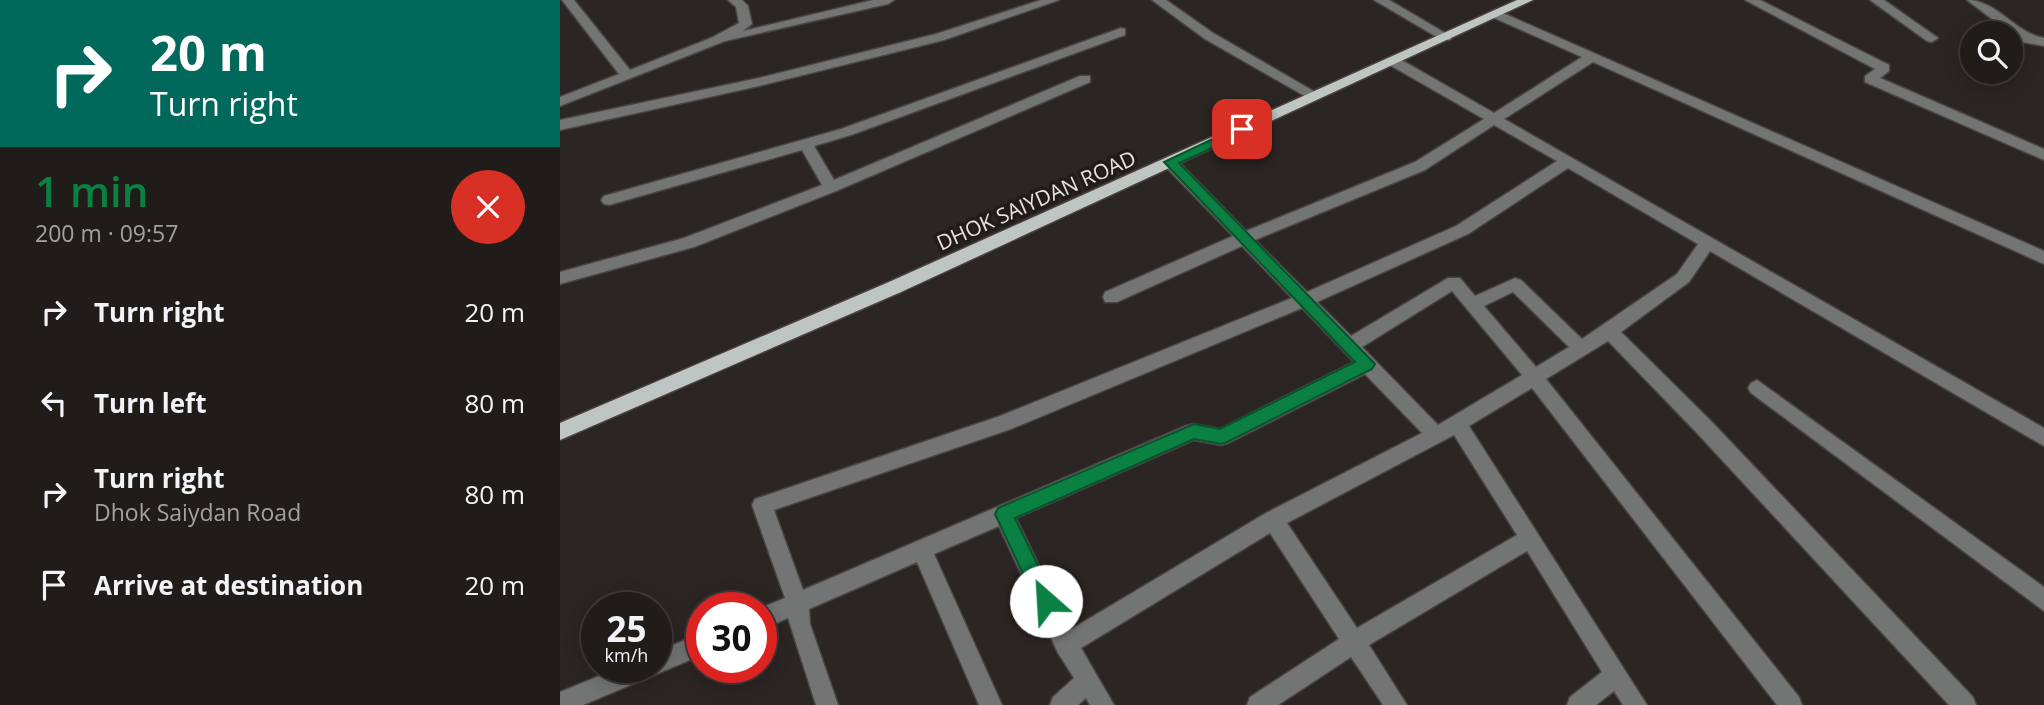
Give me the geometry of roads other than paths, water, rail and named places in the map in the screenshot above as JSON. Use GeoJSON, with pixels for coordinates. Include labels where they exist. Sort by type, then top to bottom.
{"type":"FeatureCollection","features":[{"type":"Feature","properties":{"kind":"main road","name":"DHOK SAIYDAN ROAD"},"geometry":{"type":"LineString","coordinates":[[560,432],[895,287],[1527,0]]}},
{"type":"Feature","properties":{"kind":"street"},"geometry":{"type":"LineString","coordinates":[[568,0],[628,76]]}},
{"type":"Feature","properties":{"kind":"street"},"geometry":{"type":"LineString","coordinates":[[560,102],[716,41],[746,24],[742,6],[734,0]]}},
{"type":"Feature","properties":{"kind":"street"},"geometry":{"type":"LineString","coordinates":[[716,41],[888,0]]}},
{"type":"Feature","properties":{"kind":"street"},"geometry":{"type":"LineString","coordinates":[[560,125],[759,82],[940,37],[1053,0]]}},
{"type":"Feature","properties":{"kind":"street"},"geometry":{"type":"LineString","coordinates":[[1158,0],[1209,36],[1315,96]]}},
{"type":"Feature","properties":{"kind":"street"},"geometry":{"type":"LineString","coordinates":[[1380,0],[1446,37]]}},
{"type":"Feature","properties":{"kind":"street"},"geometry":{"type":"LineString","coordinates":[[1751,0],[1884,68],[1870,79],[2044,155]]}},
{"type":"Feature","properties":{"kind":"street"},"geometry":{"type":"LineString","coordinates":[[1876,0],[1932,38]]}},
{"type":"Feature","properties":{"kind":"street"},"geometry":{"type":"LineString","coordinates":[[1973,0],[2027,39],[2044,42]]}},
{"type":"Feature","properties":{"kind":"street"},"geometry":{"type":"LineString","coordinates":[[1496,14],[2044,258]]}},
{"type":"Feature","properties":{"kind":"street"},"geometry":{"type":"LineString","coordinates":[[609,200],[806,144],[1122,32]]}},
{"type":"Feature","properties":{"kind":"street"},"geometry":{"type":"LineString","coordinates":[[1111,297],[1244,238],[1420,166],[1592,57]]}},
{"type":"Feature","properties":{"kind":"street"},"geometry":{"type":"LineString","coordinates":[[1393,61],[2044,438]]}},
{"type":"Feature","properties":{"kind":"street"},"geometry":{"type":"LineString","coordinates":[[560,278],[688,243],[831,187],[1085,79]]}},
{"type":"Feature","properties":{"kind":"street"},"geometry":{"type":"LineString","coordinates":[[806,144],[831,187]]}},
{"type":"Feature","properties":{"kind":"street"},"geometry":{"type":"LineString","coordinates":[[827,705],[799,624],[798,604],[762,505],[1004,423],[1304,300],[1462,230],[1568,161]]}},
{"type":"Feature","properties":{"kind":"street"},"geometry":{"type":"LineString","coordinates":[[1170,162],[1436,435]]}},
{"type":"Feature","properties":{"kind":"street"},"geometry":{"type":"LineString","coordinates":[[1066,645],[1273,520],[1457,424],[1609,331],[1683,278],[1708,242]]}},
{"type":"Feature","properties":{"kind":"street"},"geometry":{"type":"LineString","coordinates":[[1349,346],[1454,282],[1534,377],[1791,705]]}},
{"type":"Feature","properties":{"kind":"street"},"geometry":{"type":"LineString","coordinates":[[1473,304],[1514,284],[1581,348]]}},
{"type":"Feature","properties":{"kind":"street"},"geometry":{"type":"LineString","coordinates":[[1609,331],[1712,436],[1965,705]]}},
{"type":"Feature","properties":{"kind":"street"},"geometry":{"type":"LineString","coordinates":[[777,613],[1194,432],[1221,437],[1367,364]]}},
{"type":"Feature","properties":{"kind":"street"},"geometry":{"type":"LineString","coordinates":[[1757,388],[2044,600]]}},
{"type":"Feature","properties":{"kind":"street"},"geometry":{"type":"LineString","coordinates":[[1457,424],[1636,705]]}},
{"type":"Feature","properties":{"kind":"street"},"geometry":{"type":"LineString","coordinates":[[1004,514],[1066,645],[1103,705]]}},
{"type":"Feature","properties":{"kind":"street"},"geometry":{"type":"LineString","coordinates":[[1273,520],[1396,705]]}},
{"type":"Feature","properties":{"kind":"street"},"geometry":{"type":"LineString","coordinates":[[1263,704],[1354,642],[1529,539]]}},
{"type":"Feature","properties":{"kind":"street"},"geometry":{"type":"LineString","coordinates":[[922,550],[991,705]]}},
{"type":"Feature","properties":{"kind":"street"},"geometry":{"type":"LineString","coordinates":[[1578,705],[1616,675]]}},
{"type":"Feature","properties":{"kind":"street"},"geometry":{"type":"LineString","coordinates":[[1061,705],[1088,681]]}},
{"type":"Feature","properties":{"kind":"street"},"geometry":{"type":"LineString","coordinates":[[560,702],[607,683]]}}]}
